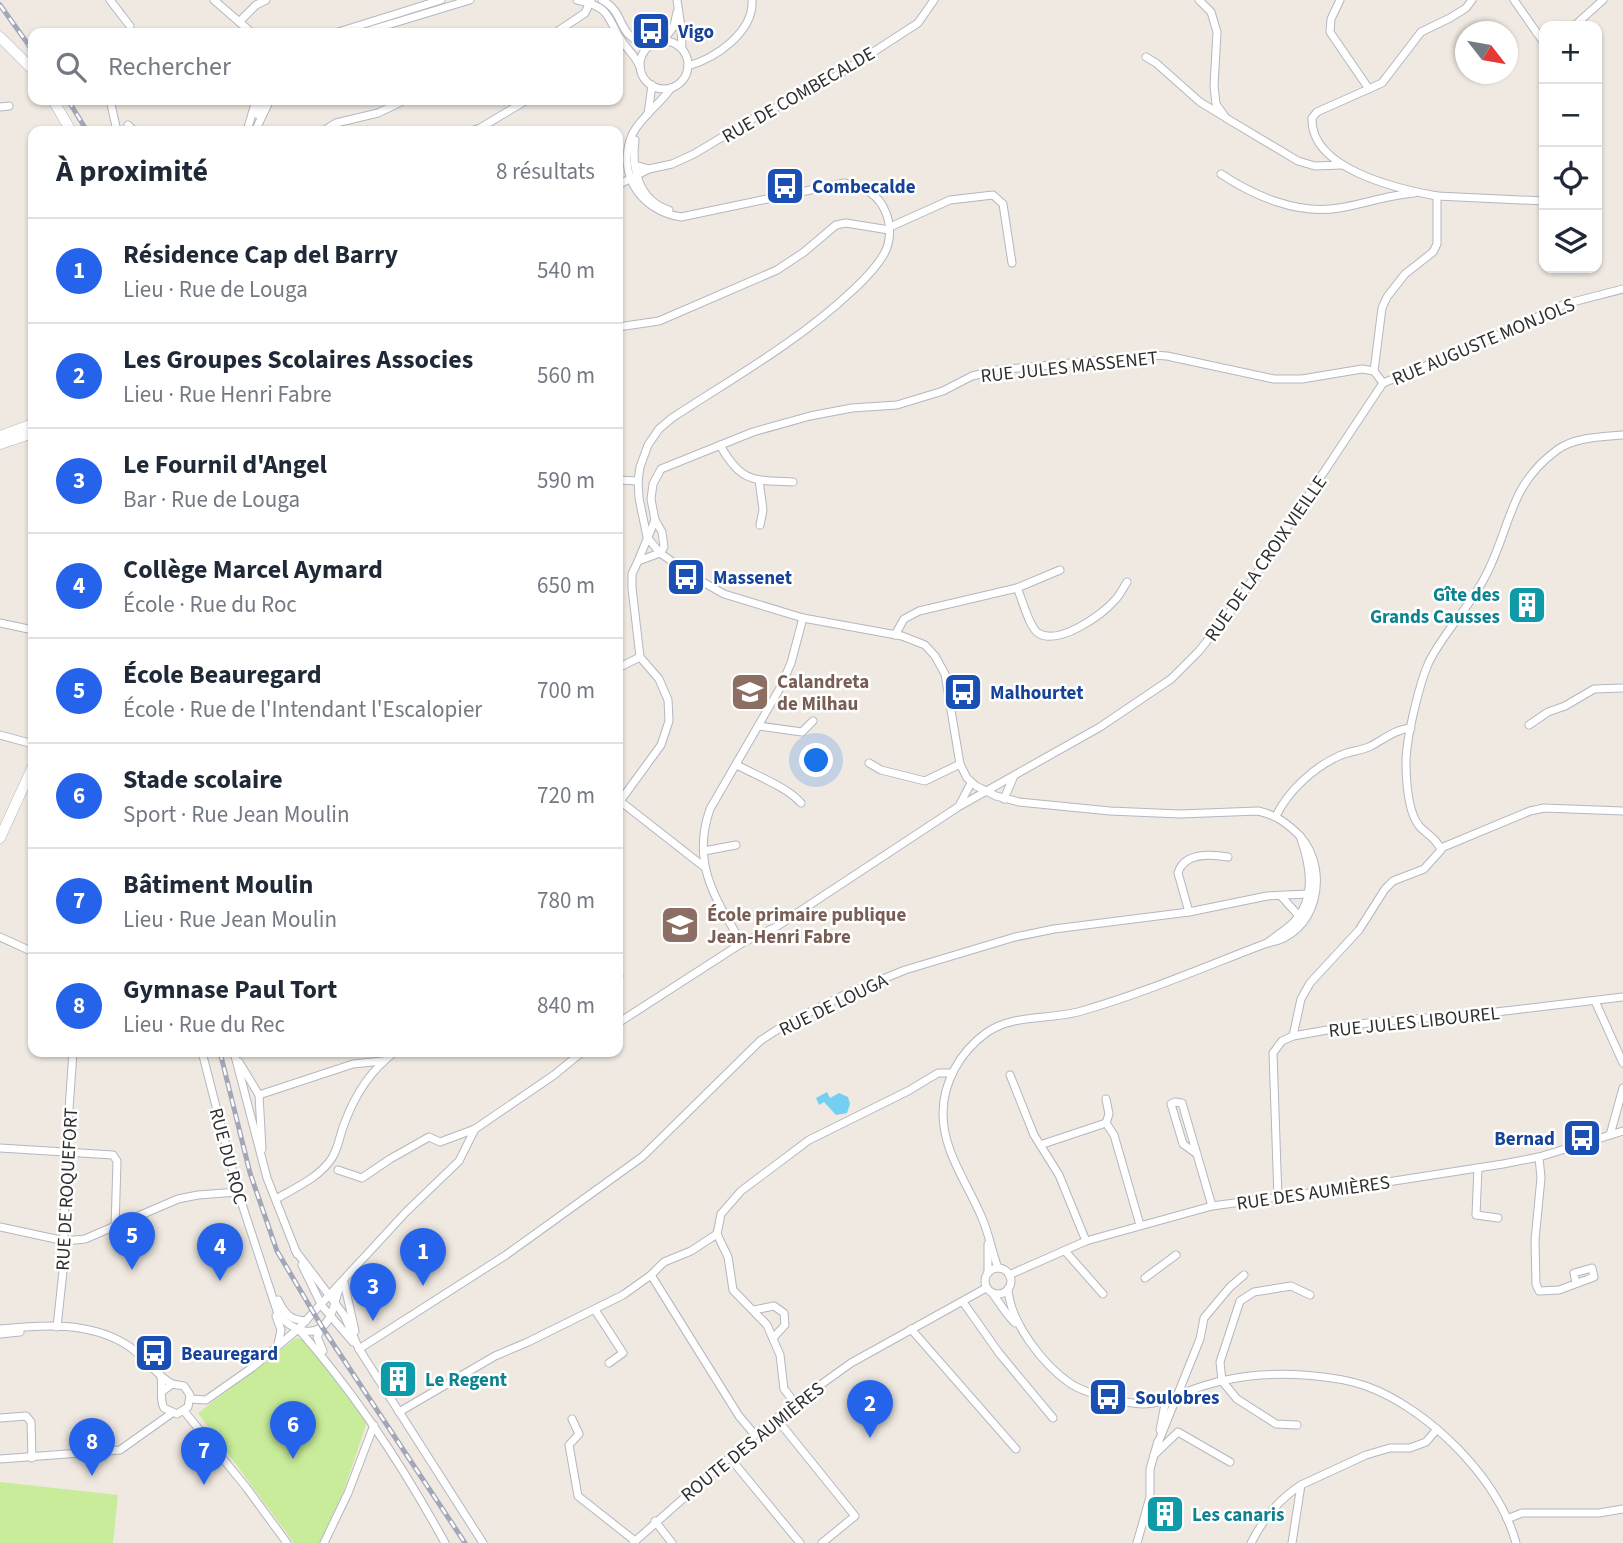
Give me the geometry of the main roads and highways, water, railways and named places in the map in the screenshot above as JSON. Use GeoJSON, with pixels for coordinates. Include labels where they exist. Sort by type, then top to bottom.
{"type":"FeatureCollection","features":[{"type":"Feature","properties":{"kind":"main road"},"geometry":{"type":"LineString","coordinates":[[0,37],[28,65]]}},
{"type":"Feature","properties":{"kind":"main road"},"geometry":{"type":"LineString","coordinates":[[56,105],[68,126]]}},
{"type":"Feature","properties":{"kind":"main road"},"geometry":{"type":"LineString","coordinates":[[0,436],[28,426]]}},
{"type":"Feature","properties":{"kind":"main road"},"geometry":{"type":"LineString","coordinates":[[0,443],[28,435]]}},
{"type":"Feature","properties":{"kind":"main road"},"geometry":{"type":"LineString","coordinates":[[0,838],[28,776]]}},
{"type":"Feature","properties":{"kind":"water"},"geometry":{"type":"Polygon","coordinates":[[[827,1092],[830,1098],[839,1093],[848,1097],[850,1104],[847,1113],[836,1115],[824,1102],[819,1105],[816,1098],[827,1092]]]}},
{"type":"Feature","properties":{"kind":"railway"},"geometry":{"type":"LineString","coordinates":[[0,5],[28,44]]}},
{"type":"Feature","properties":{"kind":"railway"},"geometry":{"type":"LineString","coordinates":[[71,105],[84,126]]}},
{"type":"Feature","properties":{"kind":"railway"},"geometry":{"type":"LineString","coordinates":[[221,1057],[250,1173],[277,1251],[322,1327],[465,1543]]}},
{"type":"Feature","properties":{"kind":"place","name":"Vigo"},"geometry":{"type":"Point","coordinates":[651,31]}},
{"type":"Feature","properties":{"kind":"place","name":"Combecalde"},"geometry":{"type":"Point","coordinates":[785,186]}},
{"type":"Feature","properties":{"kind":"place","name":"Massenet"},"geometry":{"type":"Point","coordinates":[686,577]}},
{"type":"Feature","properties":{"kind":"place","name":"Gîte des Grands Causses"},"geometry":{"type":"Point","coordinates":[1527,605]}},
{"type":"Feature","properties":{"kind":"place","name":"Calandreta de Milhau"},"geometry":{"type":"Point","coordinates":[750,692]}},
{"type":"Feature","properties":{"kind":"place","name":"Malhourtet"},"geometry":{"type":"Point","coordinates":[963,692]}},
{"type":"Feature","properties":{"kind":"place","name":"École primaire publique Jean-Henri Fabre"},"geometry":{"type":"Point","coordinates":[680,925]}},
{"type":"Feature","properties":{"kind":"place","name":"Bernad"},"geometry":{"type":"Point","coordinates":[1582,1138]}},
{"type":"Feature","properties":{"kind":"place","name":"École Beauregard"},"geometry":{"type":"Point","coordinates":[132,1270]}},
{"type":"Feature","properties":{"kind":"place","name":"Collège Marcel Aymard"},"geometry":{"type":"Point","coordinates":[220,1281]}},
{"type":"Feature","properties":{"kind":"place","name":"Résidence Cap del Barry"},"geometry":{"type":"Point","coordinates":[423,1286]}},
{"type":"Feature","properties":{"kind":"place","name":"Le Fournil d'Angel"},"geometry":{"type":"Point","coordinates":[373,1321]}},
{"type":"Feature","properties":{"kind":"place","name":"Beauregard"},"geometry":{"type":"Point","coordinates":[154,1353]}},
{"type":"Feature","properties":{"kind":"place","name":"Le Regent"},"geometry":{"type":"Point","coordinates":[398,1379]}},
{"type":"Feature","properties":{"kind":"place","name":"Soulobres"},"geometry":{"type":"Point","coordinates":[1108,1397]}},
{"type":"Feature","properties":{"kind":"place","name":"Les Groupes Scolaires Associes"},"geometry":{"type":"Point","coordinates":[870,1438]}},
{"type":"Feature","properties":{"kind":"place","name":"Stade scolaire"},"geometry":{"type":"Point","coordinates":[293,1459]}},
{"type":"Feature","properties":{"kind":"place","name":"Gymnase Paul Tort"},"geometry":{"type":"Point","coordinates":[92,1476]}},
{"type":"Feature","properties":{"kind":"place","name":"Bâtiment Moulin"},"geometry":{"type":"Point","coordinates":[204,1485]}},
{"type":"Feature","properties":{"kind":"place","name":"Les canaris"},"geometry":{"type":"Point","coordinates":[1165,1514]}}]}
